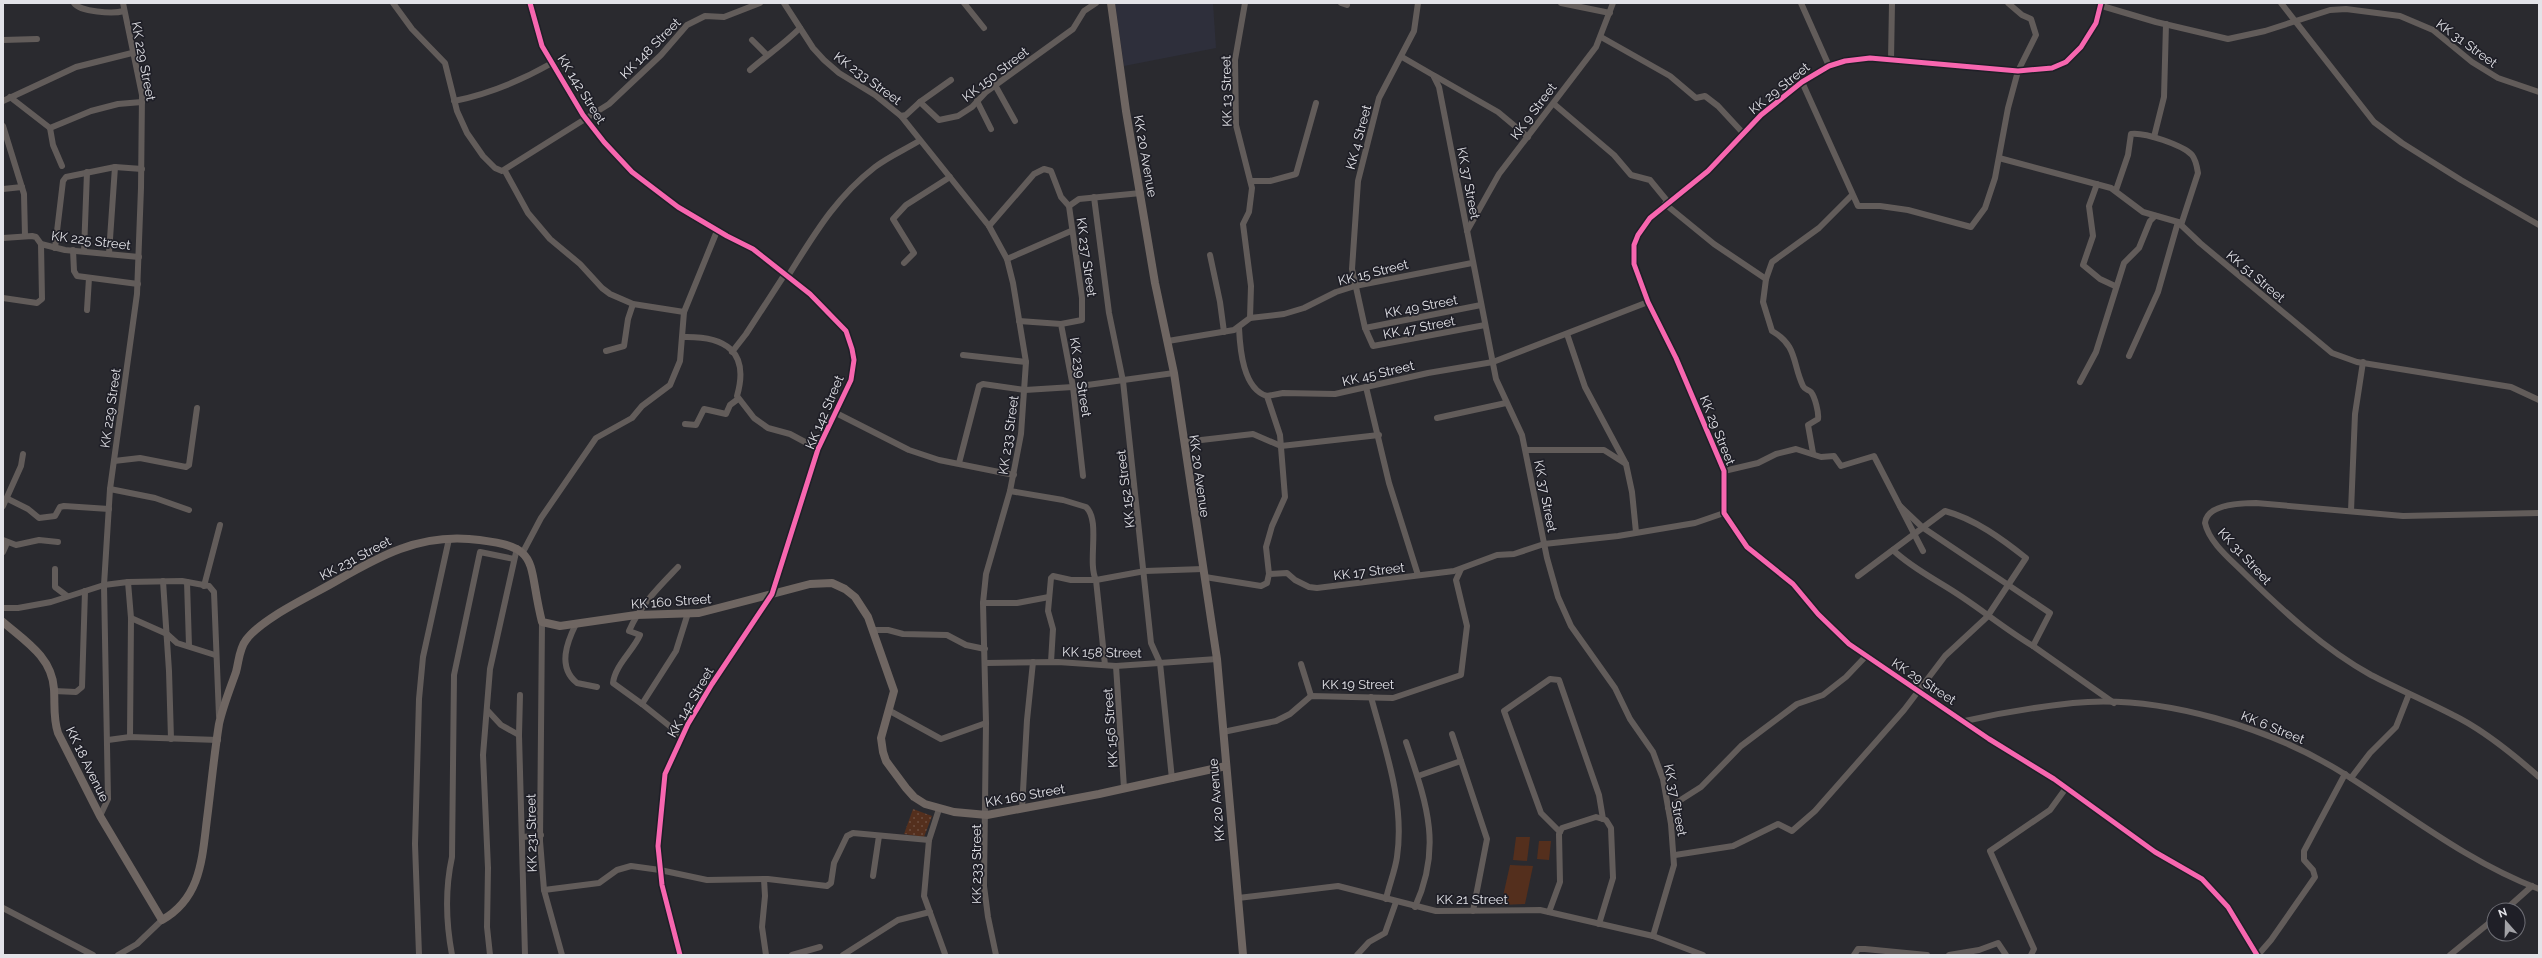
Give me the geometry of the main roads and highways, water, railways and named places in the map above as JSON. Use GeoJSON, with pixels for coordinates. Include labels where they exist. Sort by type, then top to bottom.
{"type":"FeatureCollection","features":[{"type":"Feature","properties":{"kind":"main road","name":"KK 20 Avenue"},"geometry":{"type":"LineString","coordinates":[[1111,3],[1126,111],[1155,283],[1174,373],[1217,659],[1243,955]]}},
{"type":"Feature","properties":{"kind":"main road","name":"KK 231 Street"},"geometry":{"type":"LineString","coordinates":[[162,920],[178,909],[190,895],[202,868],[219,724],[242,648],[249,636],[303,600],[384,554],[420,542],[449,539],[507,544],[520,550],[531,568],[542,622]]}},
{"type":"Feature","properties":{"kind":"main road","name":"KK 160 Street"},"geometry":{"type":"LineString","coordinates":[[542,622],[560,626],[636,614],[688,613],[717,610],[810,584],[832,583],[845,589],[855,597],[873,630],[893,685],[894,691],[890,711],[882,738],[886,761],[914,797],[938,809],[987,815],[1172,779],[1226,766]]}},
{"type":"Feature","properties":{"kind":"main road","name":"KK 18 Avenue"},"geometry":{"type":"LineString","coordinates":[[3,622],[45,661],[51,671],[54,691],[53,710],[58,733],[100,816],[162,920]]}}]}
